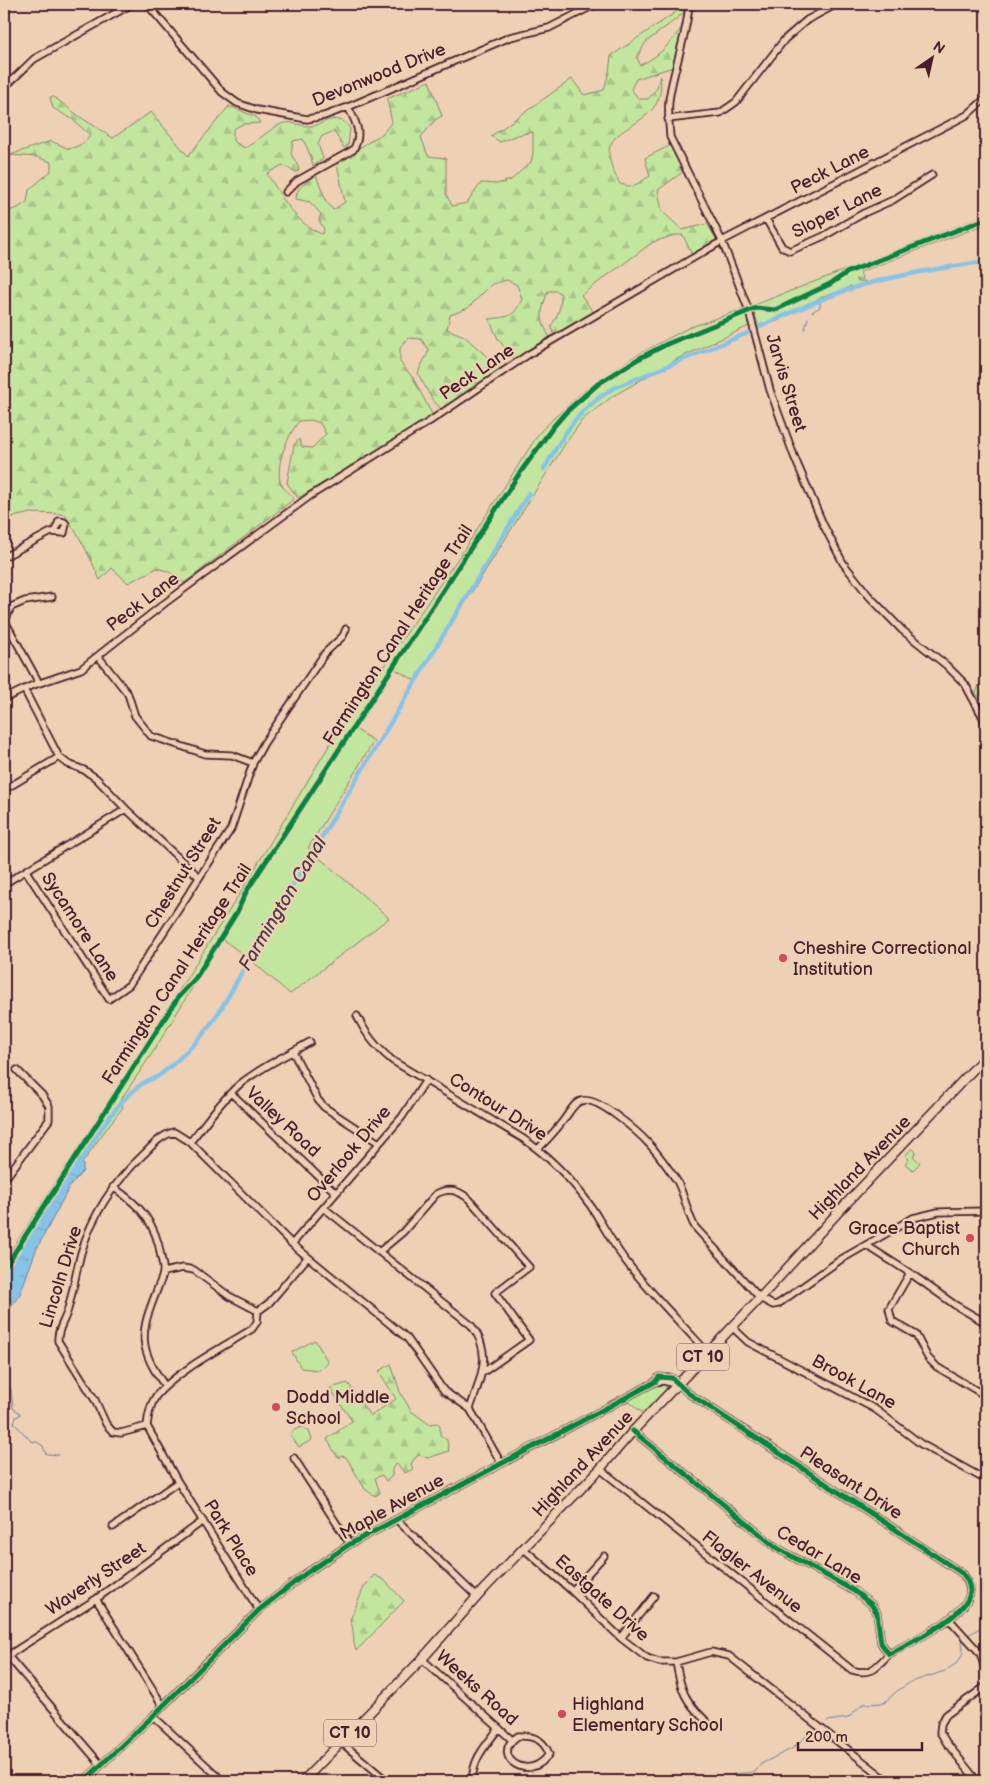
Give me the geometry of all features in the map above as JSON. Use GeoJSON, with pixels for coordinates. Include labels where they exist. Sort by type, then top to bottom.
{"type":"FeatureCollection","features":[{"type":"Feature","properties":{"kind":"highway","name":"Highland Avenue"},"geometry":{"type":"LineString","coordinates":[[303,1781],[422,1659],[476,1597],[600,1469],[707,1352],[760,1298],[986,1056]]}},
{"type":"Feature","properties":{"kind":"street"},"geometry":{"type":"LineString","coordinates":[[4,88],[34,59],[132,4]]}},
{"type":"Feature","properties":{"kind":"street","name":"Devonwood Drive"},"geometry":{"type":"LineString","coordinates":[[148,4],[222,92],[237,103],[257,110],[307,119],[324,116],[348,107],[510,37],[549,28],[596,4]]}},
{"type":"Feature","properties":{"kind":"street","name":"Jarvis Street"},"geometry":{"type":"LineString","coordinates":[[689,4],[688,24],[669,96],[668,119],[670,137],[722,241],[749,311],[770,390],[794,456],[823,524],[843,563],[869,596],[902,630],[946,665],[964,684],[986,723]]}},
{"type":"Feature","properties":{"kind":"street"},"geometry":{"type":"LineString","coordinates":[[668,119],[720,113],[736,102],[785,39],[807,20],[837,4]]}},
{"type":"Feature","properties":{"kind":"street","name":"Peck Lane"},"geometry":{"type":"LineString","coordinates":[[4,699],[39,683],[74,672],[98,656],[151,613],[310,496],[424,425],[529,354],[722,241],[967,115],[986,98]]}},
{"type":"Feature","properties":{"kind":"street"},"geometry":{"type":"LineString","coordinates":[[286,192],[297,181],[352,150],[356,145],[359,132],[348,107]]}},
{"type":"Feature","properties":{"kind":"street","name":"Sloper Lane"},"geometry":{"type":"LineString","coordinates":[[766,219],[782,247],[790,251],[824,236],[864,212],[893,200],[932,175]]}},
{"type":"Feature","properties":{"kind":"street"},"geometry":{"type":"LineString","coordinates":[[4,558],[55,531]]}},
{"type":"Feature","properties":{"kind":"street"},"geometry":{"type":"LineString","coordinates":[[39,683],[5,621],[11,607],[25,601],[52,597]]}},
{"type":"Feature","properties":{"kind":"street","name":"Chestnut Street"},"geometry":{"type":"LineString","coordinates":[[109,999],[129,985],[231,829],[253,763],[264,743],[325,653],[343,636],[346,629]]}},
{"type":"Feature","properties":{"kind":"street"},"geometry":{"type":"LineString","coordinates":[[98,656],[128,694],[135,716],[151,736],[205,754],[232,755],[253,763]]}},
{"type":"Feature","properties":{"kind":"street"},"geometry":{"type":"LineString","coordinates":[[24,689],[59,756],[68,764],[84,770],[96,778],[199,877]]}},
{"type":"Feature","properties":{"kind":"street"},"geometry":{"type":"LineString","coordinates":[[4,790],[59,756]]}},
{"type":"Feature","properties":{"kind":"street"},"geometry":{"type":"LineString","coordinates":[[4,884],[126,808]]}},
{"type":"Feature","properties":{"kind":"street","name":"Sycamore Lane"},"geometry":{"type":"LineString","coordinates":[[26,871],[109,999]]}},
{"type":"Feature","properties":{"kind":"street","name":"Contour Drive"},"geometry":{"type":"LineString","coordinates":[[357,1016],[365,1033],[377,1048],[393,1061],[505,1127],[538,1149],[555,1164],[578,1191],[637,1276],[707,1352]]}},
{"type":"Feature","properties":{"kind":"street"},"geometry":{"type":"LineString","coordinates":[[310,1042],[258,1071],[240,1084],[190,1142],[307,1258],[407,1338],[444,1391],[470,1409],[502,1463]]}},
{"type":"Feature","properties":{"kind":"street"},"geometry":{"type":"LineString","coordinates":[[293,1052],[318,1100],[324,1107],[379,1143]]}},
{"type":"Feature","properties":{"kind":"street"},"geometry":{"type":"LineString","coordinates":[[4,1180],[49,1120],[49,1106],[17,1070]]}},
{"type":"Feature","properties":{"kind":"street","name":"Overlook Drive"},"geometry":{"type":"LineString","coordinates":[[292,1244],[402,1117],[426,1080]]}},
{"type":"Feature","properties":{"kind":"street","name":"Valley Road"},"geometry":{"type":"LineString","coordinates":[[231,1093],[336,1193]]}},
{"type":"Feature","properties":{"kind":"street"},"geometry":{"type":"LineString","coordinates":[[538,1149],[562,1125],[574,1105],[579,1101],[595,1102],[634,1130],[649,1144],[678,1183],[690,1219],[695,1227],[760,1298],[773,1305],[778,1304],[840,1260],[907,1221],[938,1212],[986,1211]]}},
{"type":"Feature","properties":{"kind":"street","name":"Lincoln Drive"},"geometry":{"type":"LineString","coordinates":[[147,1426],[121,1433],[113,1432],[106,1424],[94,1400],[58,1341],[57,1334],[68,1311],[88,1232],[113,1187],[133,1164],[165,1134],[174,1132],[190,1142]]}},
{"type":"Feature","properties":{"kind":"street"},"geometry":{"type":"LineString","coordinates":[[113,1187],[133,1201],[144,1213],[153,1228],[160,1246],[163,1272],[144,1330],[145,1344],[151,1366],[165,1386]]}},
{"type":"Feature","properties":{"kind":"street"},"geometry":{"type":"LineString","coordinates":[[379,1252],[403,1232],[436,1194],[443,1190],[451,1189],[460,1192],[469,1199],[529,1267],[495,1293],[529,1340],[482,1373]]}},
{"type":"Feature","properties":{"kind":"street"},"geometry":{"type":"LineString","coordinates":[[324,1208],[471,1326],[479,1336],[483,1348],[482,1373],[470,1409]]}},
{"type":"Feature","properties":{"kind":"street"},"geometry":{"type":"LineString","coordinates":[[866,1245],[986,1323]]}},
{"type":"Feature","properties":{"kind":"street"},"geometry":{"type":"LineString","coordinates":[[147,1426],[149,1412],[155,1398],[165,1386],[193,1366],[252,1330],[257,1322],[258,1311],[269,1303],[307,1258]]}},
{"type":"Feature","properties":{"kind":"street"},"geometry":{"type":"LineString","coordinates":[[163,1272],[183,1268],[194,1270],[229,1296],[258,1311]]}},
{"type":"Feature","properties":{"kind":"street"},"geometry":{"type":"LineString","coordinates":[[910,1273],[889,1309],[892,1321],[916,1336],[928,1358],[937,1367],[984,1395],[986,1394]]}},
{"type":"Feature","properties":{"kind":"street","name":"Brook Lane"},"geometry":{"type":"LineString","coordinates":[[732,1327],[748,1342],[875,1409],[921,1444],[986,1480]]}},
{"type":"Feature","properties":{"kind":"street","name":"Maple Avenue"},"geometry":{"type":"LineString","coordinates":[[84,1781],[153,1716],[259,1610],[305,1574],[350,1544],[655,1382],[664,1381],[678,1385]]}},
{"type":"Feature","properties":{"kind":"street","name":"Pleasant Drive"},"geometry":{"type":"LineString","coordinates":[[678,1385],[963,1574],[969,1582],[970,1593],[965,1605],[949,1620]]}},
{"type":"Feature","properties":{"kind":"street","name":"Park Place"},"geometry":{"type":"LineString","coordinates":[[147,1426],[178,1482],[259,1610]]}},
{"type":"Feature","properties":{"kind":"street","name":"Cedar Lane"},"geometry":{"type":"LineString","coordinates":[[633,1432],[777,1548],[854,1591],[872,1604],[877,1614],[881,1643],[889,1654]]}},
{"type":"Feature","properties":{"kind":"street"},"geometry":{"type":"LineString","coordinates":[[294,1458],[350,1544]]}},
{"type":"Feature","properties":{"kind":"street","name":"Flagler Avenue"},"geometry":{"type":"LineString","coordinates":[[600,1469],[852,1670],[863,1673],[873,1670],[889,1654]]}},
{"type":"Feature","properties":{"kind":"street"},"geometry":{"type":"LineString","coordinates":[[113,1527],[178,1482]]}},
{"type":"Feature","properties":{"kind":"street"},"geometry":{"type":"LineString","coordinates":[[397,1520],[476,1597]]}},
{"type":"Feature","properties":{"kind":"street","name":"Waverly Street"},"geometry":{"type":"LineString","coordinates":[[6,1656],[96,1599],[203,1521]]}},
{"type":"Feature","properties":{"kind":"street","name":"Eastgate Drive"},"geometry":{"type":"LineString","coordinates":[[524,1549],[572,1591],[621,1638],[647,1658],[659,1662],[676,1662],[711,1652],[729,1656],[888,1781]]}},
{"type":"Feature","properties":{"kind":"street"},"geometry":{"type":"LineString","coordinates":[[572,1591],[604,1556]]}},
{"type":"Feature","properties":{"kind":"street"},"geometry":{"type":"LineString","coordinates":[[621,1638],[654,1596]]}},
{"type":"Feature","properties":{"kind":"street"},"geometry":{"type":"LineString","coordinates":[[96,1599],[163,1706]]}},
{"type":"Feature","properties":{"kind":"street"},"geometry":{"type":"LineString","coordinates":[[889,1654],[949,1620],[980,1653],[986,1672]]}},
{"type":"Feature","properties":{"kind":"street"},"geometry":{"type":"LineString","coordinates":[[6,1656],[101,1765]]}},
{"type":"Feature","properties":{"kind":"street","name":"Weeks Road"},"geometry":{"type":"LineString","coordinates":[[422,1659],[512,1740]]}},
{"type":"Feature","properties":{"kind":"street"},"geometry":{"type":"LineString","coordinates":[[676,1662],[681,1688],[690,1706],[707,1722]]}},
{"type":"Feature","properties":{"kind":"street"},"geometry":{"type":"LineString","coordinates":[[977,1781],[946,1742],[940,1732],[940,1724],[946,1715],[986,1686]]}},
{"type":"Feature","properties":{"kind":"street"},"geometry":{"type":"LineString","coordinates":[[153,1716],[223,1781]]}},
{"type":"Feature","properties":{"kind":"street"},"geometry":{"type":"LineString","coordinates":[[473,1781],[473,1772],[477,1760],[499,1728]]}},
{"type":"Feature","properties":{"kind":"street","name":"Weeks Road"},"geometry":{"type":"LineString","coordinates":[[518,1736],[533,1736],[540,1740],[546,1746],[549,1754],[544,1764],[535,1770],[520,1771],[514,1767],[509,1761],[508,1754],[508,1746],[512,1740],[518,1736]]}},
{"type":"Feature","properties":{"kind":"street"},"geometry":{"type":"LineString","coordinates":[[341,1742],[387,1781]]}},
{"type":"Feature","properties":{"kind":"green space"},"geometry":{"type":"Polygon","coordinates":[[[682,8],[684,13],[646,42],[637,57],[640,65],[660,53],[684,24],[673,67],[636,79],[631,89],[639,99],[648,99],[657,88],[660,76],[660,93],[655,105],[647,115],[617,136],[611,144],[609,155],[613,170],[620,184],[632,187],[650,176],[645,158],[671,145],[684,171],[658,190],[662,211],[682,230],[707,224],[717,240],[692,255],[683,235],[675,235],[653,242],[581,295],[593,312],[554,336],[551,326],[559,311],[561,294],[557,291],[548,291],[543,305],[542,320],[550,338],[514,359],[498,339],[489,319],[510,315],[522,299],[517,285],[507,280],[492,284],[468,308],[450,315],[447,329],[464,336],[502,370],[441,409],[432,399],[418,374],[429,350],[421,339],[409,338],[400,348],[400,362],[413,378],[433,416],[298,498],[287,483],[294,445],[299,439],[302,447],[312,448],[326,434],[320,423],[311,420],[299,421],[284,449],[279,473],[282,486],[294,499],[184,583],[170,572],[157,568],[128,583],[112,568],[100,580],[84,546],[64,514],[31,513],[4,519],[4,213],[18,208],[27,202],[29,190],[51,171],[51,162],[37,157],[10,155],[51,141],[69,149],[84,143],[90,135],[72,119],[53,108],[50,97],[54,97],[80,117],[113,138],[151,112],[188,156],[229,106],[256,117],[260,123],[243,124],[233,129],[233,141],[245,148],[281,124],[292,123],[312,126],[328,120],[343,121],[350,129],[348,145],[344,148],[335,133],[332,132],[322,136],[318,144],[323,159],[313,166],[303,139],[293,141],[291,154],[299,171],[296,172],[282,165],[267,174],[297,216],[312,229],[322,234],[324,229],[319,220],[321,214],[310,202],[296,199],[296,195],[303,185],[316,175],[326,201],[333,210],[345,202],[337,164],[382,134],[392,122],[387,99],[429,81],[442,116],[436,119],[421,137],[428,156],[446,158],[446,194],[452,206],[467,203],[481,183],[497,184],[511,180],[531,162],[533,132],[517,135],[500,142],[491,136],[572,79],[584,95],[604,90],[611,56],[682,8]]]}},
{"type":"Feature","properties":{"kind":"green space"},"geometry":{"type":"Polygon","coordinates":[[[986,215],[986,224],[860,272],[862,279],[855,279],[858,282],[865,281],[864,284],[855,287],[850,286],[843,291],[826,295],[782,316],[780,320],[759,327],[752,306],[986,215]]]}},
{"type":"Feature","properties":{"kind":"green space"},"geometry":{"type":"Polygon","coordinates":[[[743,309],[749,326],[679,358],[613,396],[583,419],[565,444],[416,681],[395,669],[355,729],[374,741],[308,848],[389,918],[290,994],[252,961],[222,939],[153,1052],[120,1101],[123,1107],[91,1150],[4,1284],[4,1261],[144,1046],[237,898],[330,744],[463,551],[539,433],[584,391],[633,357],[688,328],[743,309]]]}},
{"type":"Feature","properties":{"kind":"green space"},"geometry":{"type":"Polygon","coordinates":[[[986,680],[986,714],[976,693],[979,685],[986,680]]]}},
{"type":"Feature","properties":{"kind":"green space"},"geometry":{"type":"Polygon","coordinates":[[[912,1148],[916,1152],[913,1156],[920,1163],[913,1170],[905,1164],[909,1159],[905,1156],[912,1148]]]}},
{"type":"Feature","properties":{"kind":"green space"},"geometry":{"type":"Polygon","coordinates":[[[315,1340],[328,1362],[319,1370],[301,1368],[292,1352],[315,1340]]]}},
{"type":"Feature","properties":{"kind":"green space"},"geometry":{"type":"Polygon","coordinates":[[[391,1364],[400,1392],[411,1411],[429,1424],[437,1423],[440,1425],[440,1435],[447,1440],[449,1451],[428,1458],[419,1455],[411,1464],[413,1469],[405,1473],[396,1463],[392,1469],[392,1476],[386,1481],[382,1475],[375,1478],[380,1493],[375,1496],[365,1489],[346,1457],[338,1458],[327,1439],[352,1421],[330,1388],[348,1383],[370,1416],[396,1399],[379,1371],[391,1364]]]}},
{"type":"Feature","properties":{"kind":"green space"},"geometry":{"type":"Polygon","coordinates":[[[666,1385],[666,1389],[644,1414],[627,1400],[653,1386],[666,1385]]]}},
{"type":"Feature","properties":{"kind":"green space"},"geometry":{"type":"Polygon","coordinates":[[[302,1427],[309,1431],[312,1440],[299,1447],[290,1435],[294,1430],[302,1427]]]}},
{"type":"Feature","properties":{"kind":"green space"},"geometry":{"type":"Polygon","coordinates":[[[374,1575],[384,1580],[404,1601],[356,1651],[350,1620],[364,1587],[374,1575]]]}},
{"type":"Feature","properties":{"kind":"water"},"geometry":{"type":"Polygon","coordinates":[[[77,1160],[83,1164],[83,1171],[70,1186],[36,1250],[20,1294],[7,1312],[4,1311],[4,1274],[77,1160]]]}},
{"type":"Feature","properties":{"kind":"waterway","name":"Farmington Canal"},"geometry":{"type":"LineString","coordinates":[[759,327],[825,298],[881,280],[986,261]]}},
{"type":"Feature","properties":{"kind":"waterway"},"geometry":{"type":"LineString","coordinates":[[812,312],[820,307],[820,300]]}},
{"type":"Feature","properties":{"kind":"waterway"},"geometry":{"type":"LineString","coordinates":[[805,329],[808,318]]}},
{"type":"Feature","properties":{"kind":"waterway","name":"Farmington Canal"},"geometry":{"type":"LineString","coordinates":[[544,469],[576,419],[606,393],[616,387],[748,333]]}},
{"type":"Feature","properties":{"kind":"waterway","name":"Farmington Canal"},"geometry":{"type":"LineString","coordinates":[[78,1166],[106,1121],[123,1101],[143,1083],[157,1077],[175,1062],[200,1038],[212,1022],[529,493]]}},
{"type":"Feature","properties":{"kind":"waterway"},"geometry":{"type":"LineString","coordinates":[[4,1384],[11,1389],[13,1408],[20,1413],[14,1423],[31,1441],[43,1446],[46,1454],[59,1455]]}},
{"type":"Feature","properties":{"kind":"waterway"},"geometry":{"type":"LineString","coordinates":[[967,1636],[986,1624]]}},
{"type":"Feature","properties":{"kind":"waterway"},"geometry":{"type":"LineString","coordinates":[[827,1721],[848,1718],[863,1704],[884,1703],[911,1682],[945,1671],[957,1663],[962,1656],[962,1642],[964,1639]]}},
{"type":"Feature","properties":{"kind":"waterway"},"geometry":{"type":"LineString","coordinates":[[727,1781],[734,1774],[755,1772],[761,1764],[793,1748],[813,1730]]}},
{"type":"Feature","properties":{"kind":"cycle path","name":"Farmington Canal Heritage Trail"},"geometry":{"type":"LineString","coordinates":[[4,1269],[179,996],[195,979],[237,912],[246,892],[517,477],[566,412],[598,384],[638,359],[667,344],[756,308],[775,310],[830,284],[848,272],[986,219]]}},
{"type":"Feature","properties":{"kind":"cycle path"},"geometry":{"type":"LineString","coordinates":[[84,1781],[153,1716],[259,1610],[305,1574],[350,1544],[655,1382],[659,1377],[672,1378],[688,1393],[963,1574],[970,1589],[967,1600],[960,1610],[937,1628],[889,1654],[881,1643],[877,1613],[871,1604],[854,1591],[777,1548],[633,1431]]}},
{"type":"Feature","properties":{"kind":"place","name":"Cheshire Correctional Institution"},"geometry":{"type":"Point","coordinates":[783,958]}},
{"type":"Feature","properties":{"kind":"place","name":"Grace Baptist Church"},"geometry":{"type":"Point","coordinates":[970,1238]}},
{"type":"Feature","properties":{"kind":"place","name":"Dodd Middle School"},"geometry":{"type":"Point","coordinates":[276,1407]}},
{"type":"Feature","properties":{"kind":"place","name":"Highland Elementary School"},"geometry":{"type":"Point","coordinates":[562,1714]}}]}
